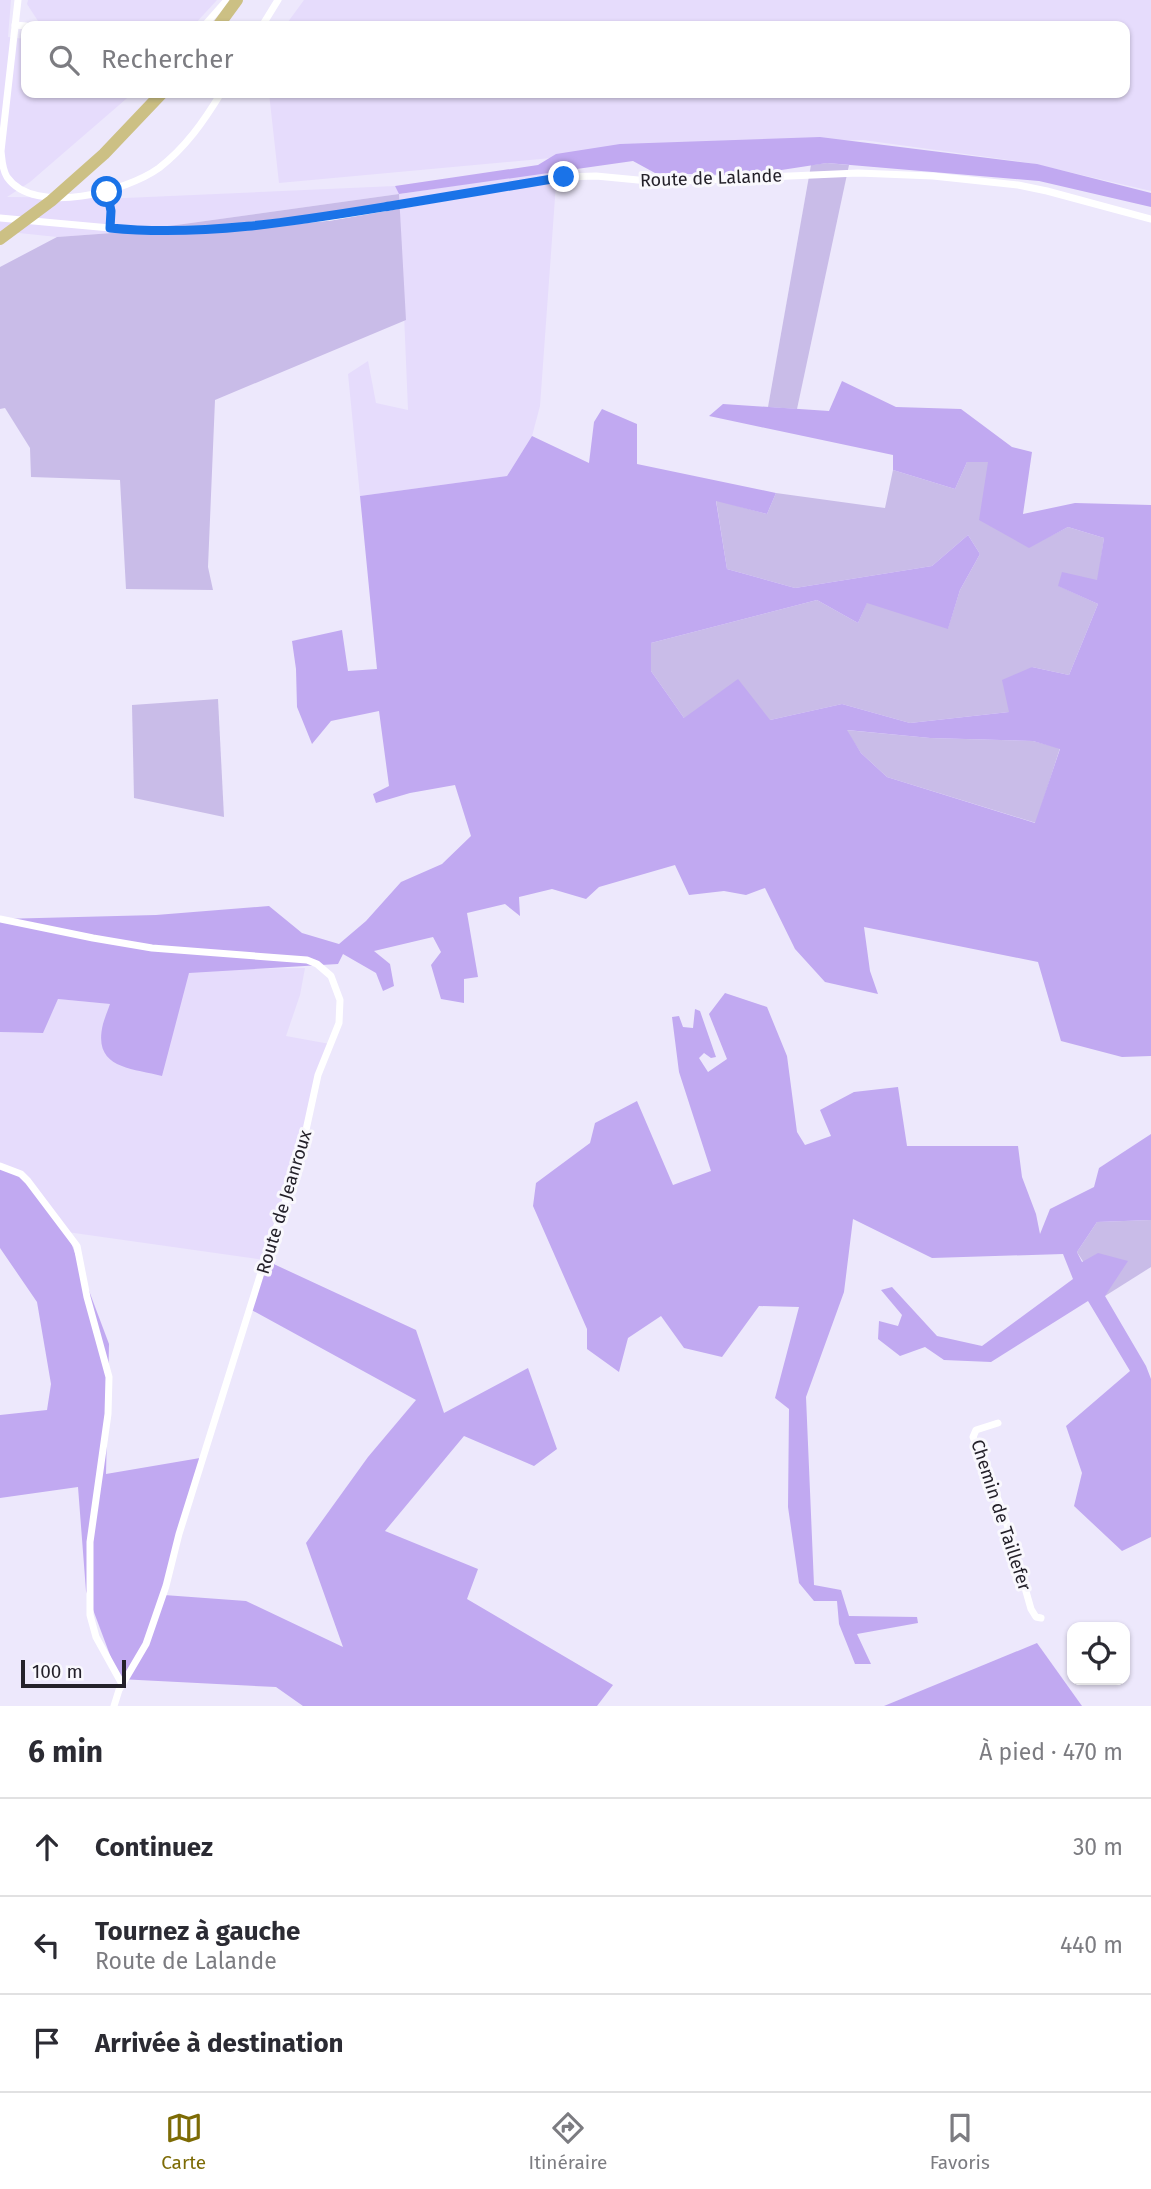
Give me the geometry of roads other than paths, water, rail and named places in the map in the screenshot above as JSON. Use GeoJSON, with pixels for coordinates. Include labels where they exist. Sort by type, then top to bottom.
{"type":"FeatureCollection","features":[{"type":"Feature","properties":{"kind":"main road"},"geometry":{"type":"LineString","coordinates":[[223,21],[237,0]]}},
{"type":"Feature","properties":{"kind":"main road"},"geometry":{"type":"LineString","coordinates":[[3,237],[51,201],[104,154],[157,98]]}},
{"type":"Feature","properties":{"kind":"street"},"geometry":{"type":"LineString","coordinates":[[18,0],[1,151],[7,177],[23,190],[43,196],[69,197],[107,192],[129,184],[156,170],[180,150],[195,133],[218,98]]}},
{"type":"Feature","properties":{"kind":"street"},"geometry":{"type":"LineString","coordinates":[[208,21],[227,0]]}},
{"type":"Feature","properties":{"kind":"street"},"geometry":{"type":"LineString","coordinates":[[228,15],[244,0]]}},
{"type":"Feature","properties":{"kind":"street"},"geometry":{"type":"LineString","coordinates":[[265,21],[278,0]]}},
{"type":"Feature","properties":{"kind":"street"},"geometry":{"type":"LineString","coordinates":[[15,25],[21,26]]}},
{"type":"Feature","properties":{"kind":"street","name":"Route de Lalande"},"geometry":{"type":"LineString","coordinates":[[0,218],[110,228],[191,230],[331,216],[581,176],[659,182],[858,173],[919,175],[1018,185],[1151,219]]}},
{"type":"Feature","properties":{"kind":"street"},"geometry":{"type":"LineString","coordinates":[[107,192],[111,211],[110,228]]}},
{"type":"Feature","properties":{"kind":"street","name":"Route de Jeanroux"},"geometry":{"type":"LineString","coordinates":[[0,919],[125,944],[187,952],[306,960],[317,964],[331,976],[340,1000],[339,1023],[318,1074],[299,1162],[187,1511],[166,1586],[146,1644],[122,1684],[114,1706]]}},
{"type":"Feature","properties":{"kind":"street"},"geometry":{"type":"LineString","coordinates":[[0,1166],[21,1174],[28,1181],[77,1246],[87,1297],[109,1377],[108,1414],[90,1542],[90,1615],[96,1637],[122,1684]]}},
{"type":"Feature","properties":{"kind":"street","name":"Chemin de Taillefer"},"geometry":{"type":"LineString","coordinates":[[998,1423],[976,1430],[973,1437],[1004,1514],[1031,1609],[1036,1617],[1041,1618]]}}]}
